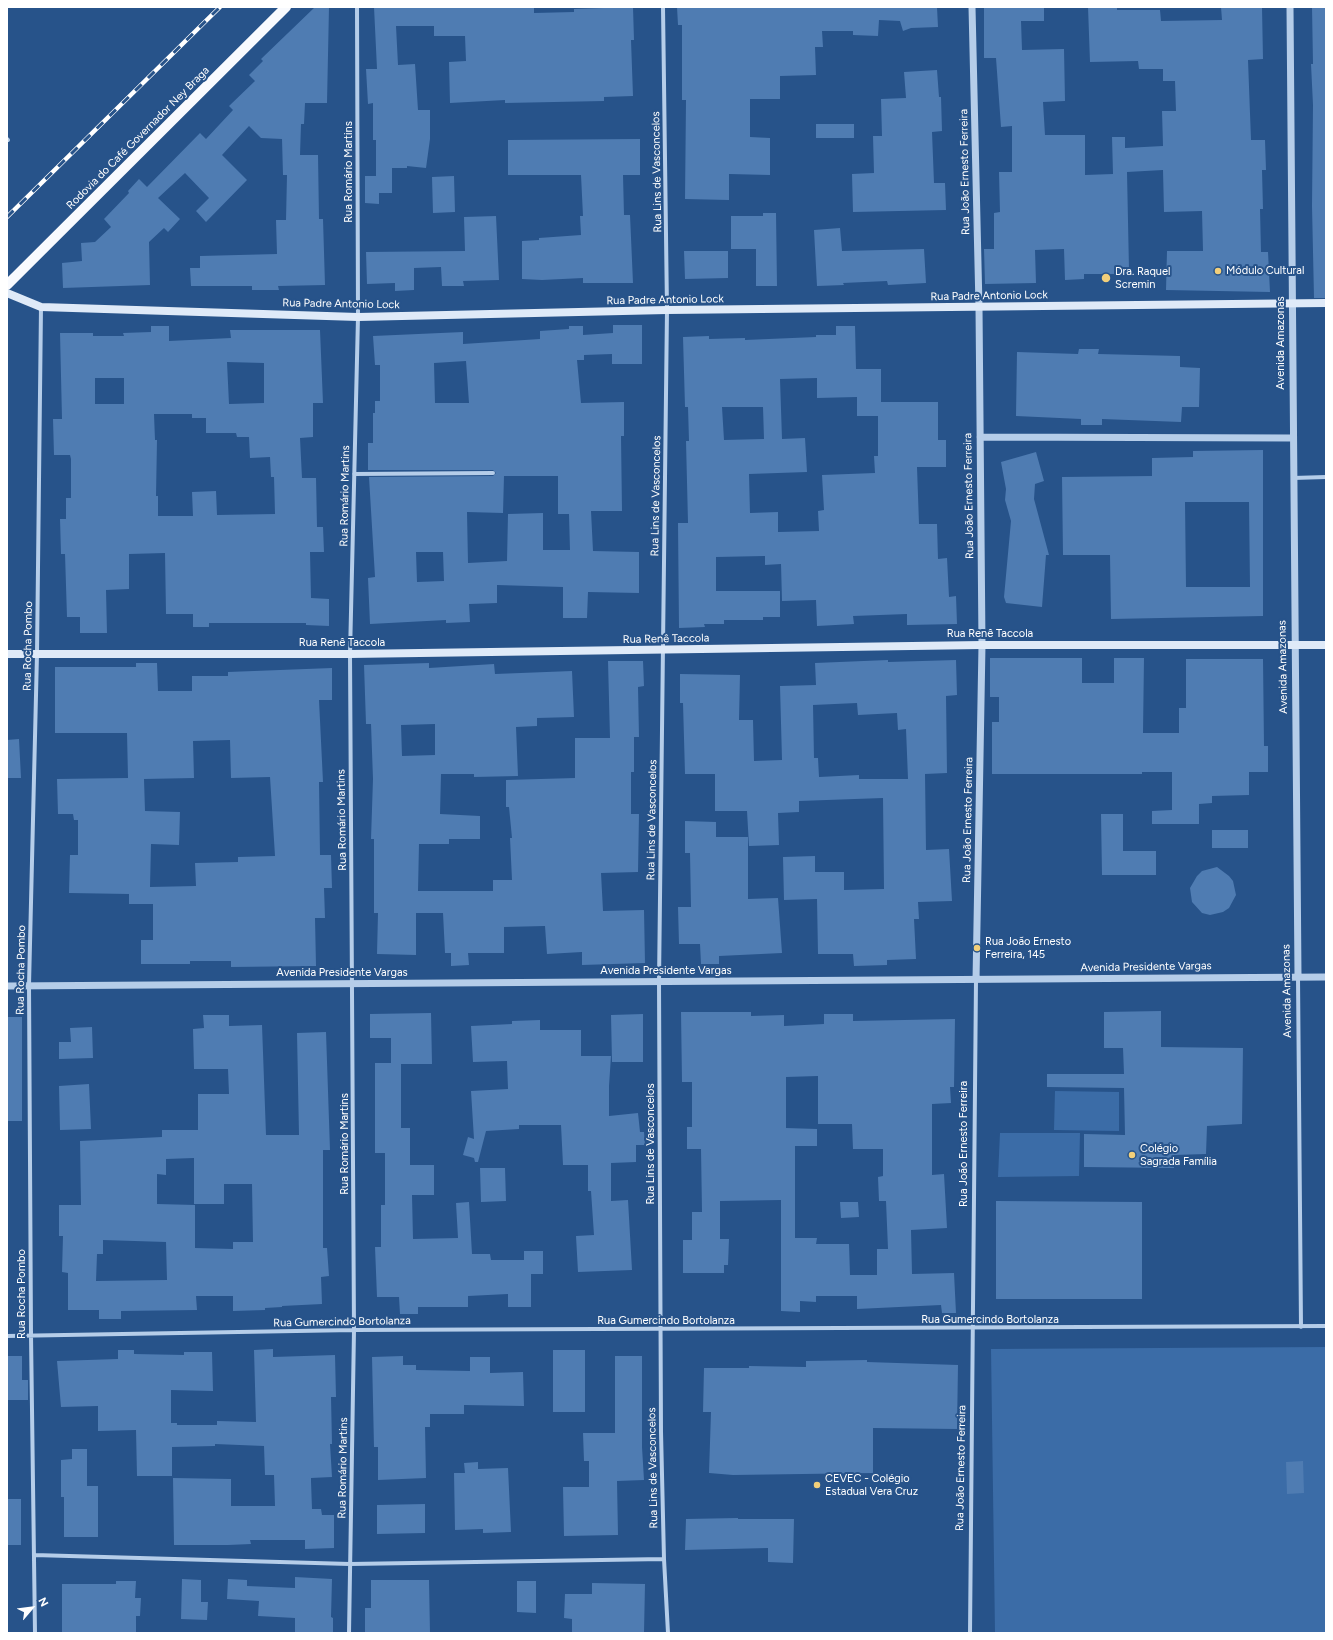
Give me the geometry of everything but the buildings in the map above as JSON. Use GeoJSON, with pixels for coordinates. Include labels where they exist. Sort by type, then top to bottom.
{"type":"FeatureCollection","features":[{"type":"Feature","properties":{"kind":"main road","name":"Rodovia do Café Governador Ney Braga"},"geometry":{"type":"LineString","coordinates":[[7,285],[286,7]]}},
{"type":"Feature","properties":{"kind":"main road","name":"Rua Padre Antonio Lock"},"geometry":{"type":"LineString","coordinates":[[7,292],[41,307],[358,317],[668,310],[1326,303]]}},
{"type":"Feature","properties":{"kind":"main road","name":"Rua Renê Taccola"},"geometry":{"type":"LineString","coordinates":[[7,654],[350,654],[663,651],[982,645],[1326,645]]}},
{"type":"Feature","properties":{"kind":"street","name":"Rua Romário Martins"},"geometry":{"type":"LineString","coordinates":[[350,1633],[354,1330],[350,654],[358,317],[357,7]]}},
{"type":"Feature","properties":{"kind":"street","name":"Rua Lins de Vasconcelos"},"geometry":{"type":"LineString","coordinates":[[663,7],[668,310],[659,982],[661,1432],[664,1559],[668,1633]]}},
{"type":"Feature","properties":{"kind":"street","name":"Rua João Ernesto Ferreira"},"geometry":{"type":"LineString","coordinates":[[970,1633],[976,980],[982,645],[979,307],[972,7]]}},
{"type":"Feature","properties":{"kind":"street","name":"Avenida Amazonas"},"geometry":{"type":"LineString","coordinates":[[1290,7],[1294,644],[1301,1327]]}},
{"type":"Feature","properties":{"kind":"street","name":"Rua Rocha Pombo"},"geometry":{"type":"LineString","coordinates":[[35,1633],[31,1335],[29,985],[37,654],[41,307]]}},
{"type":"Feature","properties":{"kind":"street"},"geometry":{"type":"LineString","coordinates":[[980,437],[1293,438]]}},
{"type":"Feature","properties":{"kind":"street"},"geometry":{"type":"LineString","coordinates":[[354,474],[493,473]]}},
{"type":"Feature","properties":{"kind":"street"},"geometry":{"type":"LineString","coordinates":[[1293,478],[1326,477]]}},
{"type":"Feature","properties":{"kind":"street","name":"Avenida Presidente Vargas"},"geometry":{"type":"LineString","coordinates":[[7,986],[1326,977]]}},
{"type":"Feature","properties":{"kind":"street","name":"Rua Gumercindo Bortolanza"},"geometry":{"type":"LineString","coordinates":[[7,1336],[354,1330],[973,1329],[1326,1326]]}},
{"type":"Feature","properties":{"kind":"street"},"geometry":{"type":"LineString","coordinates":[[34,1555],[350,1564],[664,1559]]}},
{"type":"Feature","properties":{"kind":"shaded area"},"geometry":{"type":"Polygon","coordinates":[[[1055,1091],[1119,1092],[1119,1131],[1054,1130],[1055,1091]]]}},
{"type":"Feature","properties":{"kind":"shaded area"},"geometry":{"type":"Polygon","coordinates":[[[1000,1133],[1080,1133],[1079,1176],[998,1177],[1000,1133]]]}},
{"type":"Feature","properties":{"kind":"shaded area"},"geometry":{"type":"Polygon","coordinates":[[[1326,1347],[1326,1633],[995,1633],[991,1349],[1326,1347]]]}},
{"type":"Feature","properties":{"kind":"railway"},"geometry":{"type":"LineString","coordinates":[[7,217],[220,7]]}},
{"type":"Feature","properties":{"kind":"place","name":"Módulo Cultural"},"geometry":{"type":"Point","coordinates":[1218,271]}},
{"type":"Feature","properties":{"kind":"place","name":"Dra. Raquel Scremin"},"geometry":{"type":"Point","coordinates":[1106,278]}},
{"type":"Feature","properties":{"kind":"place","name":"Rua João Ernesto Ferreira, 145"},"geometry":{"type":"Point","coordinates":[977,948]}},
{"type":"Feature","properties":{"kind":"place","name":"Colégio Sagrada Família"},"geometry":{"type":"Point","coordinates":[1132,1155]}},
{"type":"Feature","properties":{"kind":"place","name":"CEVEC - Colégio Estadual Vera Cruz"},"geometry":{"type":"Point","coordinates":[817,1485]}}]}
